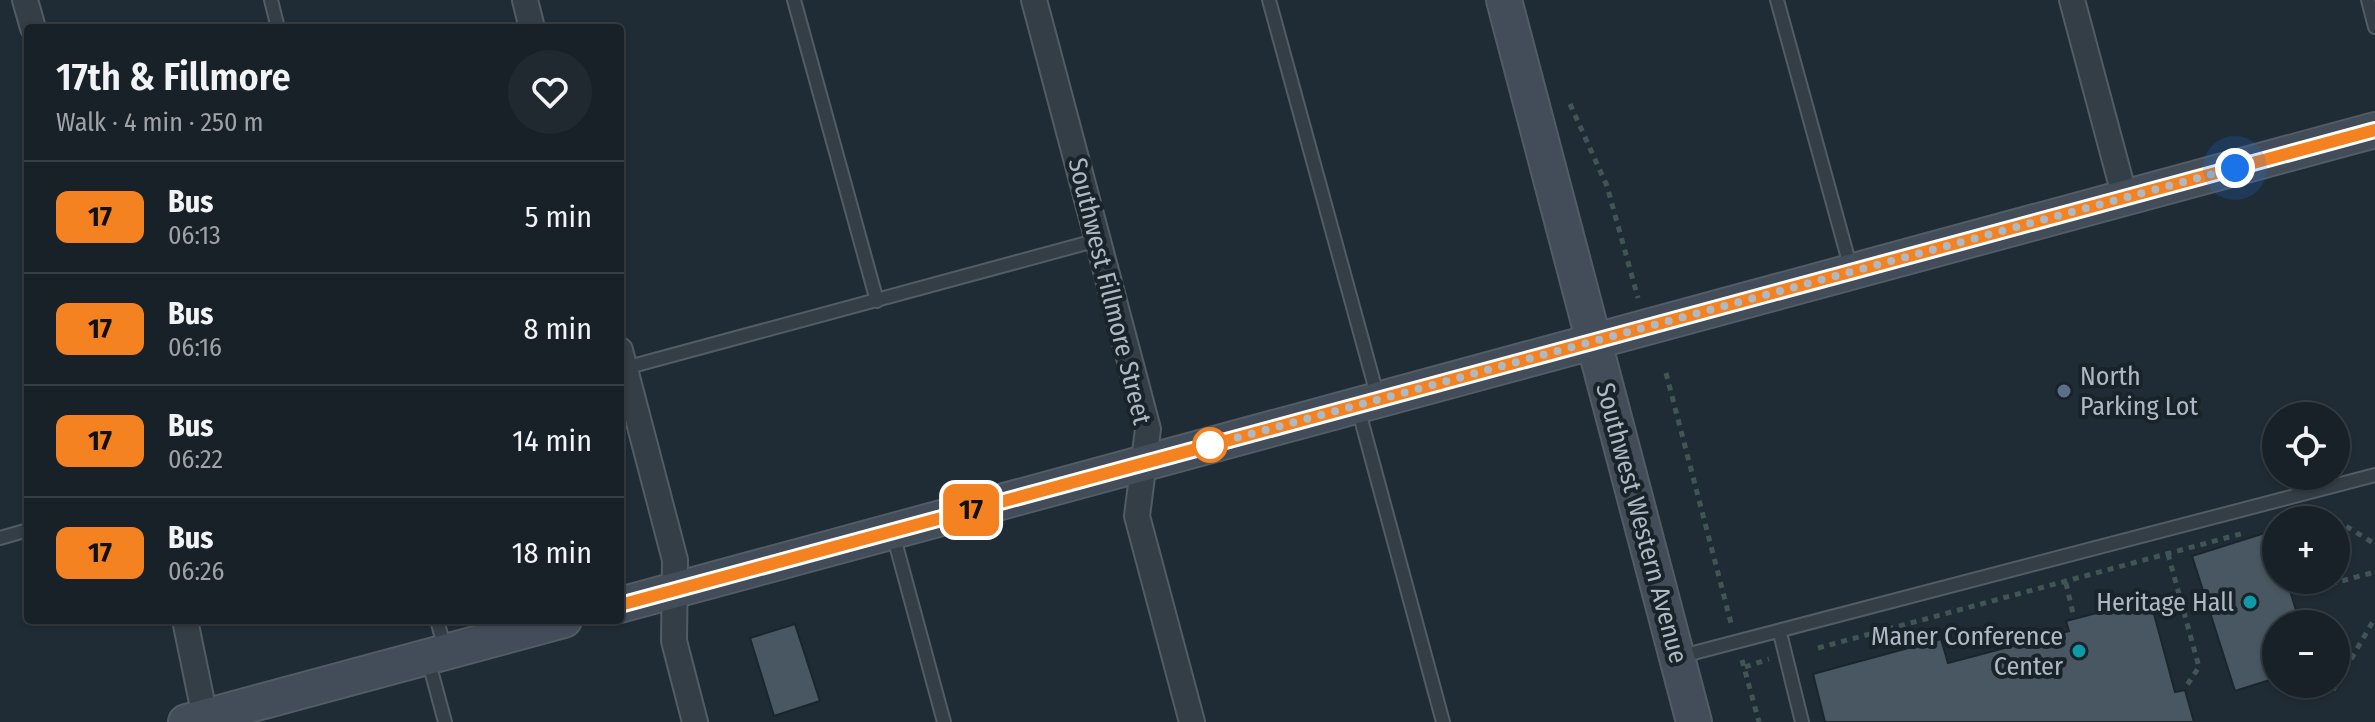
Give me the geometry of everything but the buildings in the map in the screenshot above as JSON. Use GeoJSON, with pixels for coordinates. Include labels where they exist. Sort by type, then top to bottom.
{"type":"FeatureCollection","features":[{"type":"Feature","properties":{"kind":"main road","name":"Southwest Western Avenue"},"geometry":{"type":"LineString","coordinates":[[1504,0],[1694,722]]}},
{"type":"Feature","properties":{"kind":"main road"},"geometry":{"type":"LineString","coordinates":[[624,604],[2375,130]]}},
{"type":"Feature","properties":{"kind":"main road"},"geometry":{"type":"LineString","coordinates":[[199,720],[437,643],[542,624]]}},
{"type":"Feature","properties":{"kind":"street"},"geometry":{"type":"LineString","coordinates":[[25,0],[32,24]]}},
{"type":"Feature","properties":{"kind":"street"},"geometry":{"type":"LineString","coordinates":[[525,0],[531,24]]}},
{"type":"Feature","properties":{"kind":"street","name":"Southwest Fillmore Street"},"geometry":{"type":"LineString","coordinates":[[1034,0],[1148,429],[1141,464],[1137,516],[1192,722]]}},
{"type":"Feature","properties":{"kind":"street"},"geometry":{"type":"LineString","coordinates":[[2072,0],[2125,198]]}},
{"type":"Feature","properties":{"kind":"street"},"geometry":{"type":"LineString","coordinates":[[624,367],[675,560],[672,591],[674,641],[695,722]]}},
{"type":"Feature","properties":{"kind":"street"},"geometry":{"type":"LineString","coordinates":[[186,624],[199,720]]}},
{"type":"Feature","properties":{"kind":"lane"},"geometry":{"type":"LineString","coordinates":[[271,0],[277,24]]}},
{"type":"Feature","properties":{"kind":"lane"},"geometry":{"type":"LineString","coordinates":[[794,0],[877,301]]}},
{"type":"Feature","properties":{"kind":"lane"},"geometry":{"type":"LineString","coordinates":[[1269,0],[1443,722]]}},
{"type":"Feature","properties":{"kind":"lane"},"geometry":{"type":"LineString","coordinates":[[1777,0],[1852,272]]}},
{"type":"Feature","properties":{"kind":"lane"},"geometry":{"type":"LineString","coordinates":[[2368,0],[2375,27]]}},
{"type":"Feature","properties":{"kind":"lane"},"geometry":{"type":"LineString","coordinates":[[624,359],[877,301],[1098,240]]}},
{"type":"Feature","properties":{"kind":"lane"},"geometry":{"type":"LineString","coordinates":[[1677,657],[1780,633],[2375,475]]}},
{"type":"Feature","properties":{"kind":"lane"},"geometry":{"type":"LineString","coordinates":[[0,538],[24,531]]}},
{"type":"Feature","properties":{"kind":"lane"},"geometry":{"type":"LineString","coordinates":[[893,531],[944,722]]}},
{"type":"Feature","properties":{"kind":"lane"},"geometry":{"type":"LineString","coordinates":[[1780,633],[1802,722]]}},
{"type":"Feature","properties":{"kind":"lane"},"geometry":{"type":"LineString","coordinates":[[437,643],[445,722]]}},
{"type":"Feature","properties":{"kind":"path"},"geometry":{"type":"LineString","coordinates":[[1570,104],[1607,186],[1638,298]]}},
{"type":"Feature","properties":{"kind":"path"},"geometry":{"type":"LineString","coordinates":[[1666,373],[1759,722]]}},
{"type":"Feature","properties":{"kind":"path"},"geometry":{"type":"LineString","coordinates":[[2350,529],[2375,544]]}},
{"type":"Feature","properties":{"kind":"path"},"geometry":{"type":"LineString","coordinates":[[1818,648],[2246,532]]}},
{"type":"Feature","properties":{"kind":"path"},"geometry":{"type":"LineString","coordinates":[[2168,554],[2199,667],[2187,685]]}},
{"type":"Feature","properties":{"kind":"path"},"geometry":{"type":"LineString","coordinates":[[2350,579],[2375,572]]}},
{"type":"Feature","properties":{"kind":"path"},"geometry":{"type":"LineString","coordinates":[[2066,583],[2074,618]]}},
{"type":"Feature","properties":{"kind":"path"},"geometry":{"type":"LineString","coordinates":[[2350,661],[2375,618]]}},
{"type":"Feature","properties":{"kind":"path"},"geometry":{"type":"LineString","coordinates":[[1744,667],[1770,659]]}},
{"type":"Feature","properties":{"kind":"bus line","name":"17"},"geometry":{"type":"LineString","coordinates":[[624,604],[2375,130]]}},
{"type":"Feature","properties":{"kind":"place","name":"North Parking Lot"},"geometry":{"type":"Point","coordinates":[2064,391]}},
{"type":"Feature","properties":{"kind":"place","name":"Heritage Hall"},"geometry":{"type":"Point","coordinates":[2250,602]}},
{"type":"Feature","properties":{"kind":"place","name":"Maner Conference Center"},"geometry":{"type":"Point","coordinates":[2079,651]}},
{"type":"Feature","properties":{"kind":"route"},"geometry":{"type":"LineString","coordinates":[[1210,445],[2235,168]]}}]}
